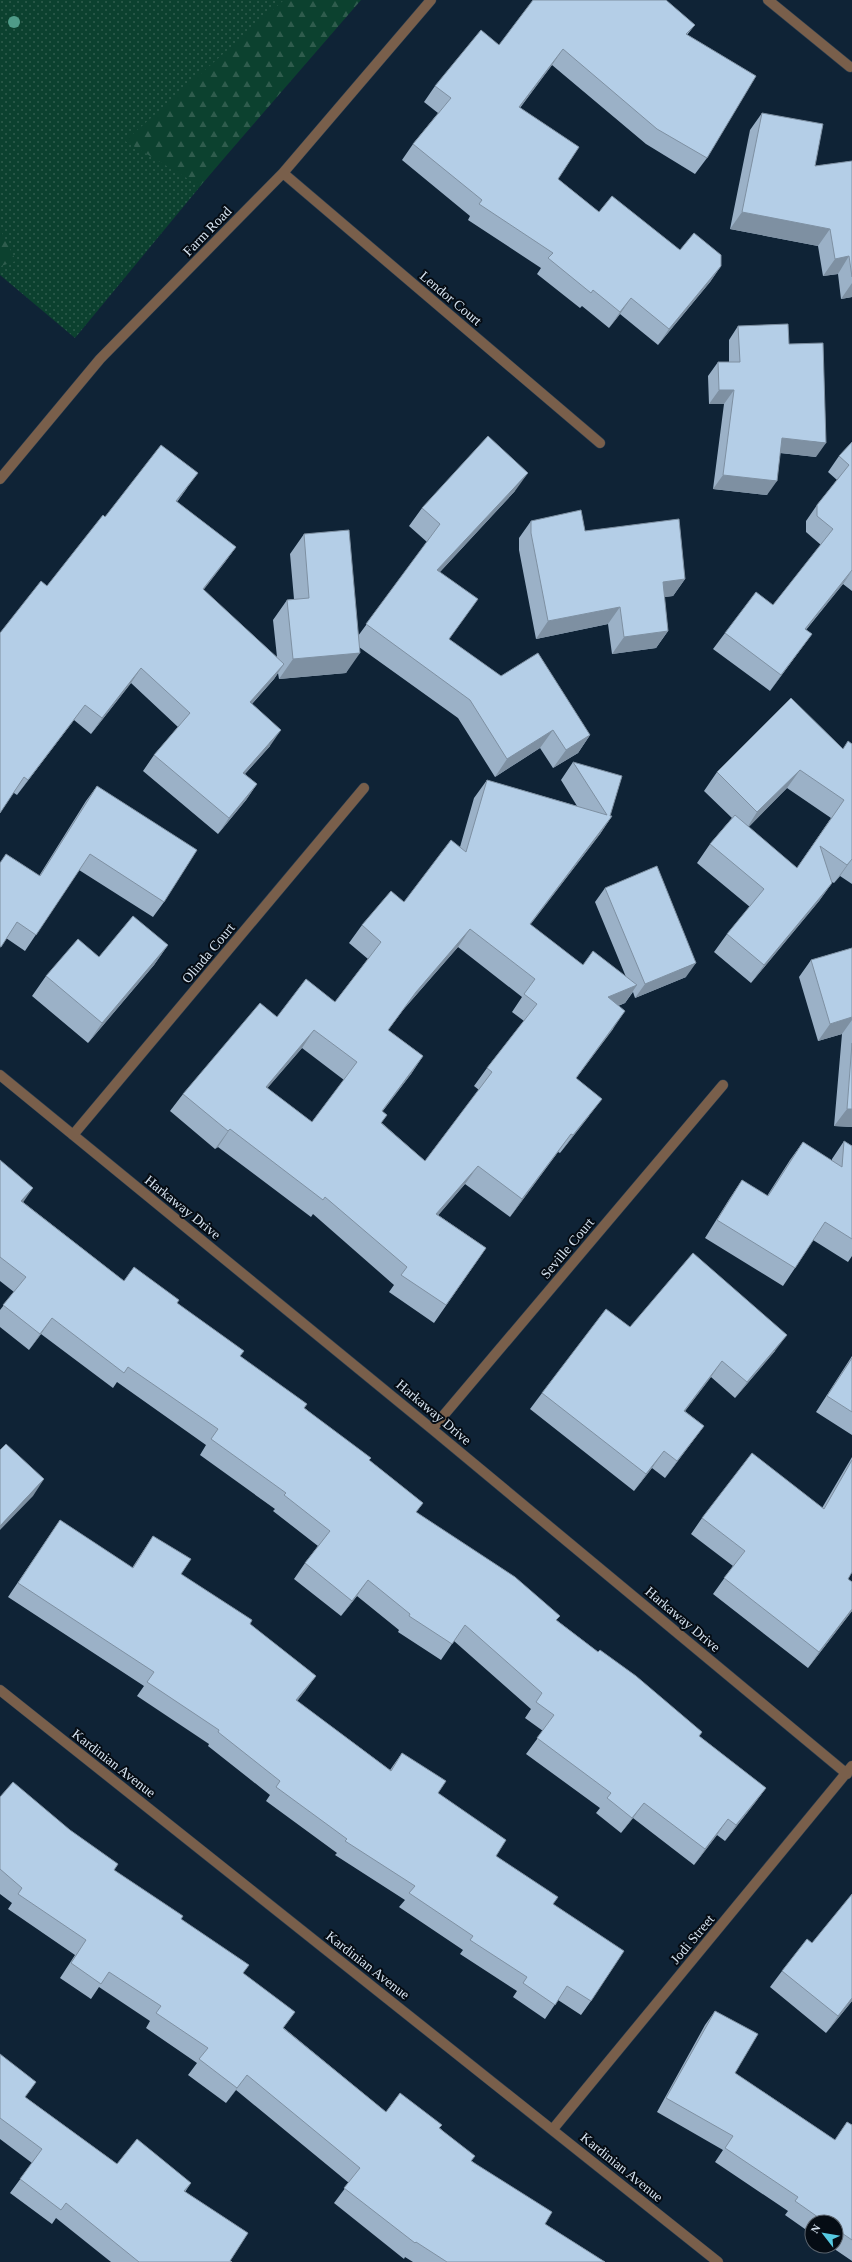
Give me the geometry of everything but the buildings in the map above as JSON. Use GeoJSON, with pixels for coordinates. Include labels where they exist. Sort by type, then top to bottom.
{"type":"FeatureCollection","features":[{"type":"Feature","properties":{"kind":"street","name":"Farm Road"},"geometry":{"type":"LineString","coordinates":[[0,479],[100,359],[283,173],[431,0]]}},
{"type":"Feature","properties":{"kind":"street"},"geometry":{"type":"LineString","coordinates":[[768,0],[850,67]]}},
{"type":"Feature","properties":{"kind":"street","name":"Lendor Court"},"geometry":{"type":"LineString","coordinates":[[283,173],[600,443]]}},
{"type":"Feature","properties":{"kind":"street","name":"Olinda Court"},"geometry":{"type":"LineString","coordinates":[[73,1135],[364,788]]}},
{"type":"Feature","properties":{"kind":"street","name":"Harkaway Drive"},"geometry":{"type":"LineString","coordinates":[[0,1075],[849,1770]]}},
{"type":"Feature","properties":{"kind":"street","name":"Seville Court"},"geometry":{"type":"LineString","coordinates":[[432,1429],[723,1085]]}},
{"type":"Feature","properties":{"kind":"street","name":"Kardinian Avenue"},"geometry":{"type":"LineString","coordinates":[[0,1690],[553,2129],[718,2262]]}},
{"type":"Feature","properties":{"kind":"street","name":"Jodi Street"},"geometry":{"type":"LineString","coordinates":[[553,2129],[849,1770]]}},
{"type":"Feature","properties":{"kind":"green space"},"geometry":{"type":"Polygon","coordinates":[[[0,0],[354,0],[75,338],[0,275],[0,0]]]}},
{"type":"Feature","properties":{"kind":"green space"},"geometry":{"type":"Polygon","coordinates":[[[284,0],[361,0],[200,186],[125,141],[284,0]]]}},
{"type":"Feature","properties":{"kind":"green space"},"geometry":{"type":"Polygon","coordinates":[[[0,229],[16,261],[1,266],[0,266],[0,229]]]}}]}
